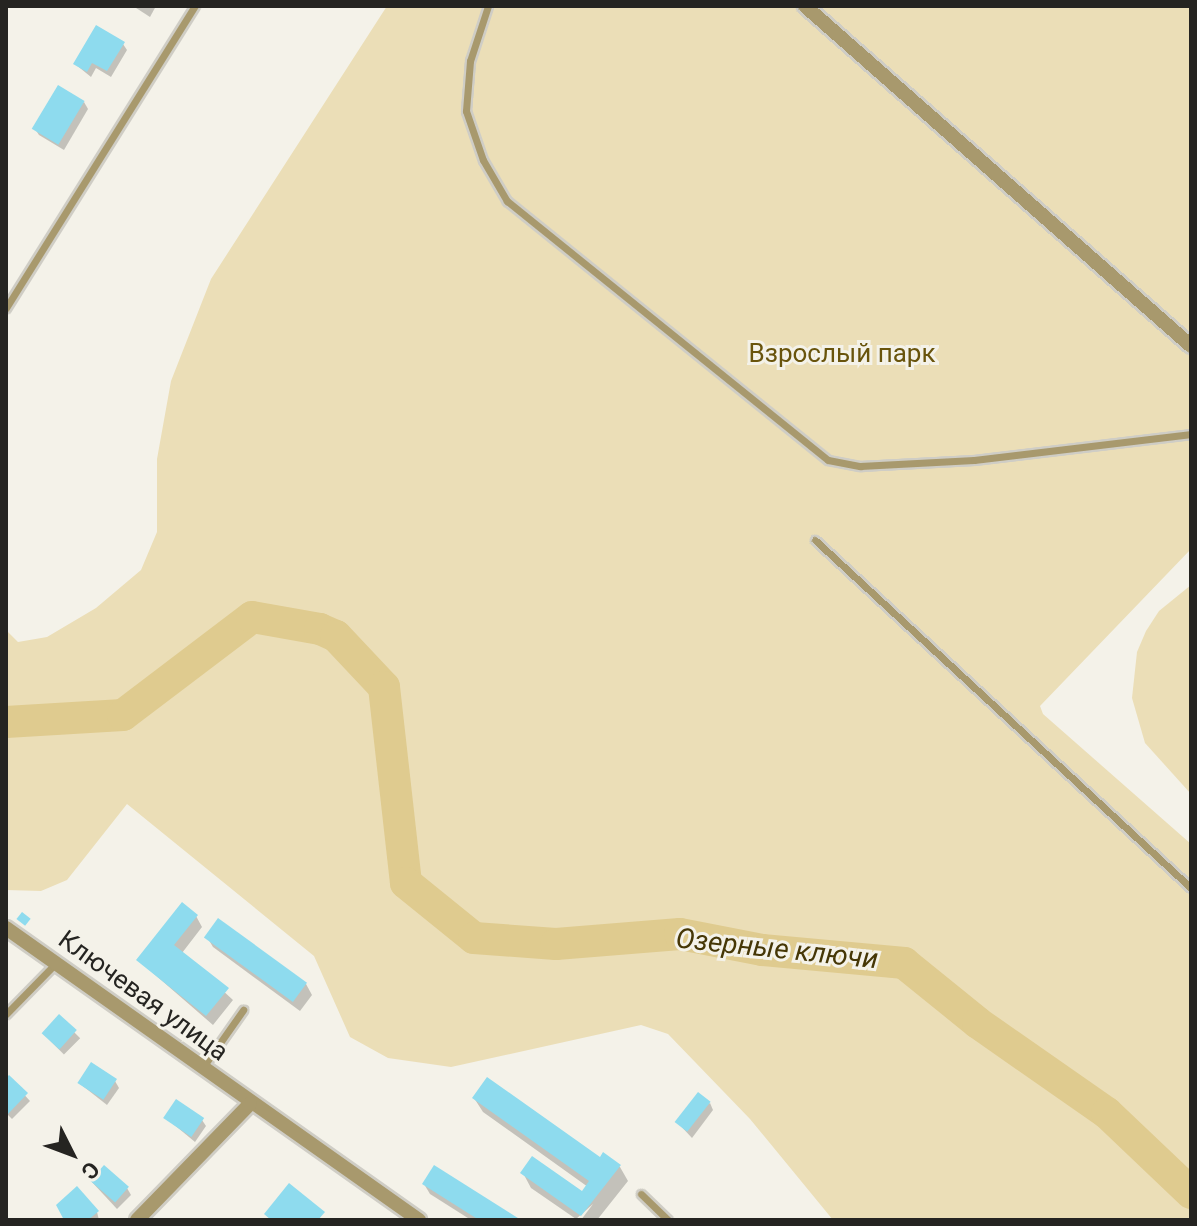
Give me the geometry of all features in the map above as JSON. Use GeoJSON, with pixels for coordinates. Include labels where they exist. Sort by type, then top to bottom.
{"type":"FeatureCollection","features":[{"type":"Feature","properties":{"kind":"street"},"geometry":{"type":"LineString","coordinates":[[805,6],[1191,346]]}},
{"type":"Feature","properties":{"kind":"street","name":"Ключевая улица"},"geometry":{"type":"LineString","coordinates":[[6,928],[250,1104],[419,1220]]}},
{"type":"Feature","properties":{"kind":"street"},"geometry":{"type":"LineString","coordinates":[[137,1220],[250,1104]]}},
{"type":"Feature","properties":{"kind":"lane"},"geometry":{"type":"LineString","coordinates":[[6,308],[195,6]]}},
{"type":"Feature","properties":{"kind":"lane"},"geometry":{"type":"LineString","coordinates":[[488,6],[470,61],[466,111],[483,160],[507,201],[828,460],[860,466],[974,460],[1191,434]]}},
{"type":"Feature","properties":{"kind":"lane"},"geometry":{"type":"LineString","coordinates":[[815,540],[1191,888]]}},
{"type":"Feature","properties":{"kind":"lane"},"geometry":{"type":"LineString","coordinates":[[6,1014],[57,963]]}},
{"type":"Feature","properties":{"kind":"lane"},"geometry":{"type":"LineString","coordinates":[[202,1069],[243,1010]]}},
{"type":"Feature","properties":{"kind":"lane"},"geometry":{"type":"LineString","coordinates":[[641,1194],[668,1220]]}},
{"type":"Feature","properties":{"kind":"green space","name":"Взрослый парк"},"geometry":{"type":"Polygon","coordinates":[[[387,6],[1191,6],[1191,549],[1040,706],[1043,714],[1191,844],[1191,1220],[833,1220],[750,1119],[668,1034],[641,1025],[451,1067],[388,1058],[350,1037],[314,956],[127,804],[67,880],[41,891],[6,890],[6,630],[18,642],[47,637],[96,608],[141,570],[157,532],[157,459],[171,381],[211,279],[387,6]]]}},
{"type":"Feature","properties":{"kind":"green space"},"geometry":{"type":"Polygon","coordinates":[[[1191,585],[1191,794],[1145,743],[1132,698],[1137,652],[1146,631],[1159,611],[1191,585]]]}},
{"type":"Feature","properties":{"kind":"building"},"geometry":{"type":"Polygon","coordinates":[[[96,25],[125,42],[107,71],[92,63],[87,72],[73,64],[96,25]]]}},
{"type":"Feature","properties":{"kind":"building"},"geometry":{"type":"Polygon","coordinates":[[[58,85],[85,101],[58,145],[32,129],[58,85]]]}},
{"type":"Feature","properties":{"kind":"building"},"geometry":{"type":"Polygon","coordinates":[[[182,902],[198,915],[174,945],[229,988],[206,1016],[136,960],[182,902]]]}},
{"type":"Feature","properties":{"kind":"building"},"geometry":{"type":"Polygon","coordinates":[[[22,912],[31,919],[25,926],[16,919],[22,912]]]}},
{"type":"Feature","properties":{"kind":"building"},"geometry":{"type":"Polygon","coordinates":[[[218,918],[307,983],[293,1002],[204,937],[218,918]]]}},
{"type":"Feature","properties":{"kind":"building"},"geometry":{"type":"Polygon","coordinates":[[[59,1014],[77,1030],[59,1049],[42,1033],[59,1014]]]}},
{"type":"Feature","properties":{"kind":"building"},"geometry":{"type":"Polygon","coordinates":[[[91,1062],[117,1079],[103,1100],[77,1083],[91,1062]]]}},
{"type":"Feature","properties":{"kind":"building"},"geometry":{"type":"Polygon","coordinates":[[[9,1075],[28,1093],[8,1114],[6,1078],[9,1075]]]}},
{"type":"Feature","properties":{"kind":"building"},"geometry":{"type":"Polygon","coordinates":[[[487,1077],[600,1157],[603,1152],[621,1165],[581,1216],[520,1173],[532,1156],[582,1191],[589,1181],[472,1098],[487,1077]]]}},
{"type":"Feature","properties":{"kind":"building"},"geometry":{"type":"Polygon","coordinates":[[[698,1092],[711,1102],[687,1132],[675,1122],[698,1092]]]}},
{"type":"Feature","properties":{"kind":"building"},"geometry":{"type":"Polygon","coordinates":[[[176,1099],[204,1118],[191,1137],[163,1118],[176,1099]]]}},
{"type":"Feature","properties":{"kind":"building"},"geometry":{"type":"Polygon","coordinates":[[[104,1165],[129,1187],[115,1202],[90,1181],[104,1165]]]}},
{"type":"Feature","properties":{"kind":"building"},"geometry":{"type":"Polygon","coordinates":[[[434,1165],[521,1220],[479,1220],[422,1184],[434,1165]]]}},
{"type":"Feature","properties":{"kind":"building"},"geometry":{"type":"Polygon","coordinates":[[[289,1183],[325,1212],[318,1220],[271,1220],[264,1214],[289,1183]]]}},
{"type":"Feature","properties":{"kind":"building"},"geometry":{"type":"Polygon","coordinates":[[[77,1186],[99,1211],[88,1220],[64,1220],[56,1205],[77,1186]]]}},
{"type":"Feature","properties":{"kind":"waterway","name":"Озерные ключи"},"geometry":{"type":"LineString","coordinates":[[6,722],[123,715],[252,617],[320,629],[336,636],[384,687],[406,883],[474,938],[556,944],[680,934],[762,950],[904,963],[978,1023],[1107,1113],[1191,1193]]}}]}
